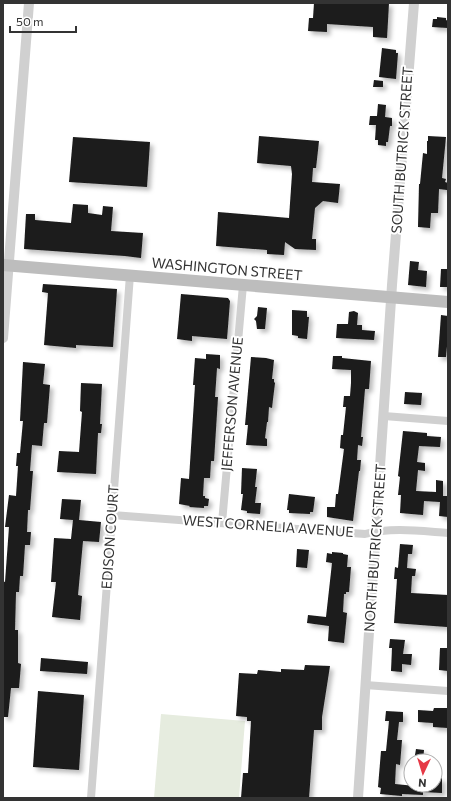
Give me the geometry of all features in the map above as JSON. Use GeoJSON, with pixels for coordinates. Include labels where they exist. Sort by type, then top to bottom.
{"type":"FeatureCollection","features":[{"type":"Feature","properties":{"kind":"main road","name":"WASHINGTON STREET"},"geometry":{"type":"LineString","coordinates":[[6,265],[448,302]]}},
{"type":"Feature","properties":{"kind":"street"},"geometry":{"type":"LineString","coordinates":[[3,338],[6,265],[29,3]]}},
{"type":"Feature","properties":{"kind":"street","name":"SOUTH BUTRICK STREET"},"geometry":{"type":"LineString","coordinates":[[391,297],[414,3]]}},
{"type":"Feature","properties":{"kind":"street","name":"EDISON COURT"},"geometry":{"type":"LineString","coordinates":[[91,798],[130,275]]}},
{"type":"Feature","properties":{"kind":"street","name":"JEFFERSON AVENUE"},"geometry":{"type":"LineString","coordinates":[[222,523],[243,285]]}},
{"type":"Feature","properties":{"kind":"street","name":"NORTH BUTRICK STREET"},"geometry":{"type":"LineString","coordinates":[[358,798],[391,297]]}},
{"type":"Feature","properties":{"kind":"street"},"geometry":{"type":"LineString","coordinates":[[384,416],[448,420]]}},
{"type":"Feature","properties":{"kind":"street","name":"WEST CORNELIA AVENUE"},"geometry":{"type":"LineString","coordinates":[[112,515],[365,534],[375,531],[394,529],[448,534]]}},
{"type":"Feature","properties":{"kind":"street"},"geometry":{"type":"LineString","coordinates":[[365,685],[448,691]]}},
{"type":"Feature","properties":{"kind":"shaded area"},"geometry":{"type":"Polygon","coordinates":[[[161,714],[245,721],[239,798],[154,798],[161,714]]]}},
{"type":"Feature","properties":{"kind":"building"},"geometry":{"type":"Polygon","coordinates":[[[314,3],[389,3],[387,38],[373,37],[373,27],[327,24],[327,32],[308,31],[309,18],[313,18],[314,3]]]}},
{"type":"Feature","properties":{"kind":"building"},"geometry":{"type":"Polygon","coordinates":[[[437,17],[446,18],[448,21],[448,28],[432,27],[433,19],[437,19],[437,17]]]}},
{"type":"Feature","properties":{"kind":"building"},"geometry":{"type":"Polygon","coordinates":[[[382,48],[396,50],[396,53],[398,53],[396,79],[379,77],[382,48]]]}},
{"type":"Feature","properties":{"kind":"building"},"geometry":{"type":"Polygon","coordinates":[[[374,80],[383,81],[383,87],[373,87],[374,80]]]}},
{"type":"Feature","properties":{"kind":"building"},"geometry":{"type":"Polygon","coordinates":[[[378,104],[386,105],[385,117],[392,118],[392,126],[390,126],[386,146],[378,145],[378,140],[375,140],[376,125],[369,125],[370,116],[377,116],[378,104]]]}},
{"type":"Feature","properties":{"kind":"building"},"geometry":{"type":"Polygon","coordinates":[[[259,136],[319,141],[316,168],[313,168],[312,182],[340,184],[338,203],[323,201],[315,208],[312,239],[316,239],[316,250],[295,249],[285,242],[284,255],[267,254],[267,250],[216,246],[218,212],[289,218],[292,174],[291,166],[257,163],[259,136]]]}},
{"type":"Feature","properties":{"kind":"building"},"geometry":{"type":"Polygon","coordinates":[[[428,136],[446,137],[442,178],[446,179],[445,182],[448,183],[447,190],[439,189],[438,213],[431,213],[430,228],[418,227],[419,184],[423,153],[427,154],[428,136]]]}},
{"type":"Feature","properties":{"kind":"building"},"geometry":{"type":"Polygon","coordinates":[[[73,137],[150,142],[147,187],[69,182],[73,137]]]}},
{"type":"Feature","properties":{"kind":"building"},"geometry":{"type":"Polygon","coordinates":[[[73,204],[88,205],[88,213],[102,215],[103,206],[113,207],[111,231],[143,233],[141,258],[24,249],[26,214],[35,214],[35,220],[71,223],[73,204]]]}},
{"type":"Feature","properties":{"kind":"building"},"geometry":{"type":"Polygon","coordinates":[[[410,261],[419,262],[418,270],[427,271],[426,287],[408,285],[410,261]]]}},
{"type":"Feature","properties":{"kind":"building"},"geometry":{"type":"Polygon","coordinates":[[[441,269],[448,269],[448,287],[440,287],[441,269]]]}},
{"type":"Feature","properties":{"kind":"building"},"geometry":{"type":"Polygon","coordinates":[[[43,284],[117,289],[113,347],[76,345],[76,348],[44,345],[48,293],[42,292],[43,284]]]}},
{"type":"Feature","properties":{"kind":"building"},"geometry":{"type":"Polygon","coordinates":[[[181,294],[228,298],[230,301],[227,339],[192,336],[192,341],[177,339],[181,294]]]}},
{"type":"Feature","properties":{"kind":"building"},"geometry":{"type":"Polygon","coordinates":[[[258,307],[267,308],[265,329],[257,329],[256,321],[254,319],[257,316],[258,307]]]}},
{"type":"Feature","properties":{"kind":"building"},"geometry":{"type":"Polygon","coordinates":[[[292,310],[307,311],[307,317],[309,317],[307,339],[298,338],[298,336],[292,335],[292,310]]]}},
{"type":"Feature","properties":{"kind":"building"},"geometry":{"type":"Polygon","coordinates":[[[354,311],[358,313],[357,325],[362,325],[362,330],[375,331],[374,340],[336,338],[337,324],[348,324],[349,312],[354,311]]]}},
{"type":"Feature","properties":{"kind":"building"},"geometry":{"type":"Polygon","coordinates":[[[441,315],[448,316],[448,346],[446,357],[438,357],[441,315]]]}},
{"type":"Feature","properties":{"kind":"building"},"geometry":{"type":"Polygon","coordinates":[[[206,354],[220,355],[220,369],[217,368],[215,397],[218,397],[214,461],[211,461],[210,478],[204,478],[203,496],[209,499],[208,506],[204,506],[204,508],[189,507],[190,506],[179,504],[181,478],[189,479],[195,385],[193,385],[195,358],[206,359],[206,354]]]}},
{"type":"Feature","properties":{"kind":"building"},"geometry":{"type":"Polygon","coordinates":[[[333,356],[371,361],[369,389],[365,389],[361,437],[363,437],[362,446],[358,445],[357,460],[361,460],[353,521],[327,517],[327,507],[335,507],[336,494],[338,494],[344,449],[340,448],[346,407],[343,407],[344,396],[350,396],[351,383],[351,370],[332,369],[333,356]]]}},
{"type":"Feature","properties":{"kind":"building"},"geometry":{"type":"Polygon","coordinates":[[[251,357],[274,360],[272,379],[274,379],[275,383],[272,408],[269,407],[267,422],[265,438],[267,439],[267,446],[246,445],[248,425],[245,425],[251,357]]]}},
{"type":"Feature","properties":{"kind":"building"},"geometry":{"type":"Polygon","coordinates":[[[23,362],[45,364],[43,384],[50,385],[47,423],[44,423],[42,446],[32,445],[30,471],[33,471],[27,532],[31,532],[30,545],[25,545],[23,576],[20,576],[19,592],[16,592],[15,630],[18,630],[18,663],[21,664],[19,688],[11,688],[8,717],[3,717],[3,581],[5,582],[9,527],[5,527],[9,495],[16,496],[18,466],[16,466],[17,453],[20,453],[23,421],[20,421],[23,362]]]}},
{"type":"Feature","properties":{"kind":"building"},"geometry":{"type":"Polygon","coordinates":[[[81,383],[102,384],[100,424],[102,424],[101,433],[98,433],[96,474],[57,472],[59,451],[79,452],[82,412],[80,411],[81,383]]]}},
{"type":"Feature","properties":{"kind":"building"},"geometry":{"type":"Polygon","coordinates":[[[405,392],[422,393],[421,405],[404,404],[405,392]]]}},
{"type":"Feature","properties":{"kind":"building"},"geometry":{"type":"Polygon","coordinates":[[[403,431],[427,433],[427,436],[441,437],[440,447],[419,446],[417,462],[425,463],[425,471],[418,470],[416,491],[436,492],[436,480],[443,481],[443,496],[448,496],[448,517],[439,516],[440,502],[424,501],[423,515],[400,513],[401,495],[398,495],[400,477],[398,476],[403,431]]]}},
{"type":"Feature","properties":{"kind":"building"},"geometry":{"type":"Polygon","coordinates":[[[242,468],[257,469],[255,503],[261,503],[260,514],[247,513],[247,511],[241,510],[243,494],[241,494],[242,468]]]}},
{"type":"Feature","properties":{"kind":"building"},"geometry":{"type":"Polygon","coordinates":[[[289,494],[315,497],[313,512],[310,512],[310,514],[289,513],[289,510],[287,510],[289,494]]]}},
{"type":"Feature","properties":{"kind":"building"},"geometry":{"type":"Polygon","coordinates":[[[62,499],[81,500],[79,520],[101,522],[99,542],[83,541],[78,595],[82,596],[80,620],[52,617],[56,582],[51,582],[54,538],[71,539],[73,520],[60,519],[62,499]]]}},
{"type":"Feature","properties":{"kind":"building"},"geometry":{"type":"Polygon","coordinates":[[[400,544],[413,545],[412,554],[408,554],[407,568],[416,569],[415,576],[412,576],[411,593],[448,595],[447,627],[394,623],[397,579],[394,579],[395,567],[398,568],[400,544]]]}},
{"type":"Feature","properties":{"kind":"building"},"geometry":{"type":"Polygon","coordinates":[[[297,549],[309,550],[307,568],[296,567],[297,549]]]}},
{"type":"Feature","properties":{"kind":"building"},"geometry":{"type":"Polygon","coordinates":[[[332,552],[348,555],[347,567],[351,567],[349,592],[344,594],[343,612],[347,613],[344,643],[328,641],[329,626],[307,623],[308,615],[326,617],[332,563],[326,562],[327,553],[332,554],[332,552]]]}},
{"type":"Feature","properties":{"kind":"building"},"geometry":{"type":"Polygon","coordinates":[[[390,639],[405,640],[403,654],[412,654],[411,665],[402,664],[402,672],[391,671],[392,648],[389,648],[390,639]]]}},
{"type":"Feature","properties":{"kind":"building"},"geometry":{"type":"Polygon","coordinates":[[[440,648],[448,648],[448,671],[439,670],[440,648]]]}},
{"type":"Feature","properties":{"kind":"building"},"geometry":{"type":"Polygon","coordinates":[[[41,658],[88,662],[87,674],[40,671],[41,658]]]}},
{"type":"Feature","properties":{"kind":"building"},"geometry":{"type":"Polygon","coordinates":[[[305,665],[330,666],[322,717],[322,730],[314,730],[309,798],[241,798],[243,773],[248,773],[251,721],[247,721],[247,717],[236,716],[239,673],[257,674],[258,670],[281,672],[281,669],[304,670],[305,665]]]}},
{"type":"Feature","properties":{"kind":"building"},"geometry":{"type":"Polygon","coordinates":[[[38,691],[84,695],[79,770],[33,767],[38,691]]]}},
{"type":"Feature","properties":{"kind":"building"},"geometry":{"type":"Polygon","coordinates":[[[434,708],[448,708],[448,728],[433,727],[433,723],[418,722],[418,710],[433,711],[434,708]]]}},
{"type":"Feature","properties":{"kind":"building"},"geometry":{"type":"Polygon","coordinates":[[[386,711],[403,712],[403,722],[399,722],[397,740],[402,740],[400,765],[396,764],[395,784],[403,785],[403,793],[423,793],[423,795],[402,794],[402,796],[380,794],[381,788],[378,787],[381,751],[386,751],[389,721],[385,721],[386,711]]]}},
{"type":"Feature","properties":{"kind":"building"},"geometry":{"type":"Polygon","coordinates":[[[416,749],[424,750],[424,753],[415,753],[416,749]]]}}]}
